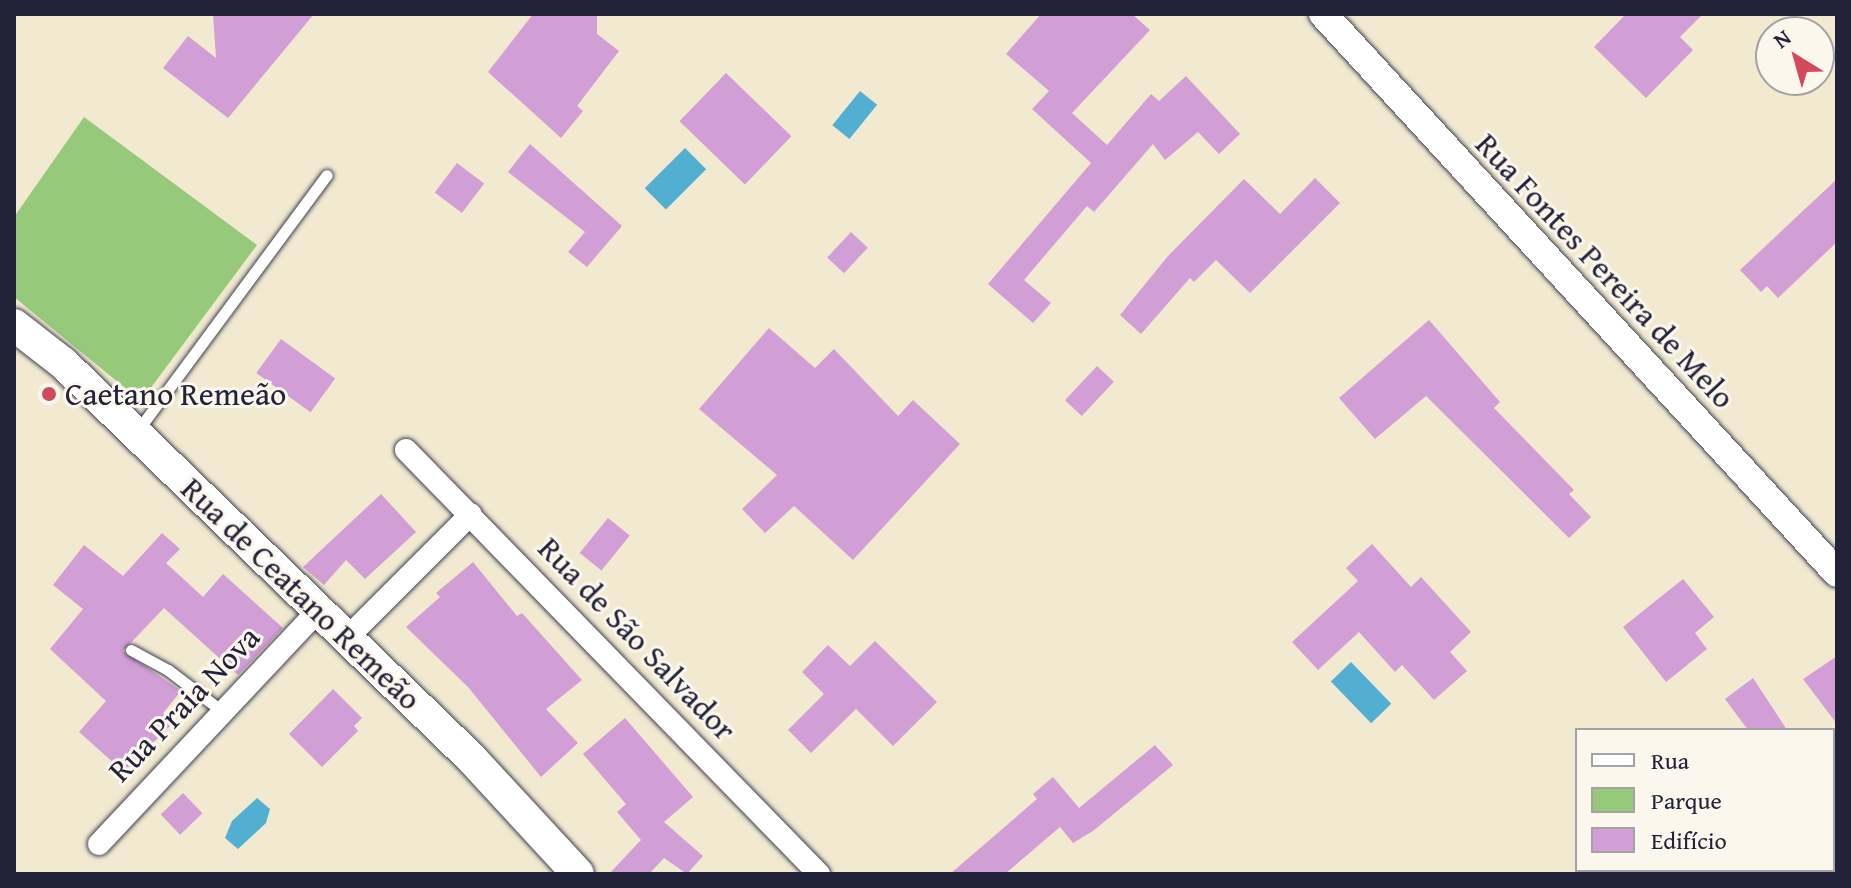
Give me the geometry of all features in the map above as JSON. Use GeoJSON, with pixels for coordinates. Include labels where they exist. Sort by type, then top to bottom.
{"type":"FeatureCollection","features":[{"type":"Feature","properties":{"kind":"main road","name":"Rua de Ceatano Remeão"},"geometry":{"type":"LineString","coordinates":[[14,325],[63,363],[472,759],[576,873]]}},
{"type":"Feature","properties":{"kind":"street","name":"Rua Fontes Pereira de Melo"},"geometry":{"type":"LineString","coordinates":[[1323,14],[1837,573]]}},
{"type":"Feature","properties":{"kind":"street","name":"Rua de São Salvador"},"geometry":{"type":"LineString","coordinates":[[406,450],[814,872]]}},
{"type":"Feature","properties":{"kind":"street"},"geometry":{"type":"LineString","coordinates":[[347,638],[471,514]]}},
{"type":"Feature","properties":{"kind":"street","name":"Rua Praia Nova"},"geometry":{"type":"LineString","coordinates":[[99,844],[318,611]]}},
{"type":"Feature","properties":{"kind":"lane"},"geometry":{"type":"LineString","coordinates":[[135,434],[327,175]]}},
{"type":"Feature","properties":{"kind":"lane"},"geometry":{"type":"LineString","coordinates":[[131,650],[168,670],[222,711]]}},
{"type":"Feature","properties":{"kind":"green space"},"geometry":{"type":"Polygon","coordinates":[[[84,117],[257,245],[141,401],[14,297],[14,217],[84,117]]]}},
{"type":"Feature","properties":{"kind":"water"},"geometry":{"type":"Polygon","coordinates":[[[860,91],[877,105],[849,139],[832,125],[860,91]]]}},
{"type":"Feature","properties":{"kind":"water"},"geometry":{"type":"Polygon","coordinates":[[[685,148],[706,169],[666,210],[645,188],[685,148]]]}},
{"type":"Feature","properties":{"kind":"water"},"geometry":{"type":"Polygon","coordinates":[[[1351,662],[1391,704],[1371,723],[1331,681],[1351,662]]]}},
{"type":"Feature","properties":{"kind":"water"},"geometry":{"type":"Polygon","coordinates":[[[257,798],[270,809],[266,823],[238,849],[225,838],[232,821],[257,798]]]}},
{"type":"Feature","properties":{"kind":"building"},"geometry":{"type":"Polygon","coordinates":[[[213,14],[314,14],[228,118],[163,68],[188,36],[216,58],[213,14]]]}},
{"type":"Feature","properties":{"kind":"building"},"geometry":{"type":"Polygon","coordinates":[[[533,14],[597,14],[597,34],[619,51],[577,106],[583,111],[561,138],[488,72],[533,14]]]}},
{"type":"Feature","properties":{"kind":"building"},"geometry":{"type":"Polygon","coordinates":[[[1041,14],[1132,14],[1150,30],[1072,113],[1107,145],[1151,94],[1159,101],[1186,76],[1240,134],[1219,154],[1198,132],[1165,160],[1153,144],[1094,212],[1087,206],[1024,280],[1051,303],[1033,323],[988,284],[1091,163],[1032,109],[1049,91],[1006,54],[1041,14]]]}},
{"type":"Feature","properties":{"kind":"building"},"geometry":{"type":"Polygon","coordinates":[[[1626,14],[1703,14],[1680,37],[1693,50],[1646,98],[1594,47],[1626,14]]]}},
{"type":"Feature","properties":{"kind":"building"},"geometry":{"type":"Polygon","coordinates":[[[726,73],[791,136],[745,184],[679,121],[726,73]]]}},
{"type":"Feature","properties":{"kind":"building"},"geometry":{"type":"Polygon","coordinates":[[[530,144],[622,226],[587,267],[568,252],[585,232],[508,172],[530,144]]]}},
{"type":"Feature","properties":{"kind":"building"},"geometry":{"type":"Polygon","coordinates":[[[457,163],[484,183],[462,213],[435,193],[457,163]]]}},
{"type":"Feature","properties":{"kind":"building"},"geometry":{"type":"Polygon","coordinates":[[[1315,178],[1340,203],[1250,293],[1216,260],[1194,282],[1190,278],[1141,334],[1120,315],[1168,256],[1244,179],[1280,214],[1315,178]]]}},
{"type":"Feature","properties":{"kind":"building"},"geometry":{"type":"Polygon","coordinates":[[[1837,179],[1837,242],[1778,298],[1767,286],[1761,292],[1740,270],[1837,179]]]}},
{"type":"Feature","properties":{"kind":"building"},"geometry":{"type":"Polygon","coordinates":[[[851,232],[868,248],[844,273],[827,258],[851,232]]]}},
{"type":"Feature","properties":{"kind":"building"},"geometry":{"type":"Polygon","coordinates":[[[1429,320],[1500,402],[1494,408],[1574,490],[1569,494],[1591,517],[1569,538],[1426,396],[1375,439],[1339,398],[1429,320]]]}},
{"type":"Feature","properties":{"kind":"building"},"geometry":{"type":"Polygon","coordinates":[[[769,328],[815,368],[834,349],[898,416],[913,400],[960,444],[853,560],[794,506],[765,533],[742,509],[777,475],[699,409],[769,328]]]}},
{"type":"Feature","properties":{"kind":"building"},"geometry":{"type":"Polygon","coordinates":[[[281,339],[335,378],[311,412],[256,373],[281,339]]]}},
{"type":"Feature","properties":{"kind":"building"},"geometry":{"type":"Polygon","coordinates":[[[1097,366],[1114,382],[1082,416],[1065,400],[1097,366]]]}},
{"type":"Feature","properties":{"kind":"building"},"geometry":{"type":"Polygon","coordinates":[[[381,494],[416,532],[365,579],[346,560],[324,585],[303,567],[381,494]]]}},
{"type":"Feature","properties":{"kind":"building"},"geometry":{"type":"Polygon","coordinates":[[[608,518],[630,536],[601,571],[580,553],[608,518]]]}},
{"type":"Feature","properties":{"kind":"building"},"geometry":{"type":"Polygon","coordinates":[[[162,533],[180,549],[166,563],[203,597],[223,574],[283,628],[238,675],[164,608],[123,651],[181,691],[163,713],[174,722],[124,772],[79,732],[106,701],[50,649],[83,609],[53,585],[84,545],[123,576],[162,533]]]}},
{"type":"Feature","properties":{"kind":"building"},"geometry":{"type":"Polygon","coordinates":[[[1372,544],[1411,587],[1421,577],[1471,632],[1450,652],[1467,671],[1434,700],[1402,665],[1395,672],[1359,632],[1318,670],[1292,642],[1358,581],[1346,568],[1372,544]]]}},
{"type":"Feature","properties":{"kind":"building"},"geometry":{"type":"Polygon","coordinates":[[[473,562],[517,616],[522,613],[582,680],[546,709],[578,743],[541,777],[468,687],[406,627],[440,597],[436,593],[473,562]]]}},
{"type":"Feature","properties":{"kind":"building"},"geometry":{"type":"Polygon","coordinates":[[[1683,579],[1714,617],[1695,633],[1707,649],[1666,682],[1623,627],[1683,579]]]}},
{"type":"Feature","properties":{"kind":"building"},"geometry":{"type":"Polygon","coordinates":[[[875,641],[937,702],[893,746],[856,709],[811,753],[788,730],[824,694],[802,672],[828,645],[850,666],[875,641]]]}},
{"type":"Feature","properties":{"kind":"building"},"geometry":{"type":"Polygon","coordinates":[[[1837,656],[1837,724],[1803,679],[1837,656]]]}},
{"type":"Feature","properties":{"kind":"building"},"geometry":{"type":"Polygon","coordinates":[[[1753,678],[1786,728],[1747,728],[1725,699],[1753,678]]]}},
{"type":"Feature","properties":{"kind":"building"},"geometry":{"type":"Polygon","coordinates":[[[333,689],[362,718],[354,726],[358,731],[322,767],[289,734],[333,689]]]}},
{"type":"Feature","properties":{"kind":"building"},"geometry":{"type":"Polygon","coordinates":[[[625,718],[693,797],[664,822],[703,856],[687,874],[664,858],[649,874],[609,874],[641,840],[617,812],[626,804],[583,754],[625,718]]]}},
{"type":"Feature","properties":{"kind":"building"},"geometry":{"type":"Polygon","coordinates":[[[1155,745],[1173,765],[1093,831],[1073,843],[1060,827],[1005,874],[950,874],[1037,799],[1033,794],[1053,777],[1079,808],[1155,745]]]}},
{"type":"Feature","properties":{"kind":"building"},"geometry":{"type":"Polygon","coordinates":[[[183,793],[202,813],[180,835],[161,815],[183,793]]]}},
{"type":"Feature","properties":{"kind":"place","name":"Caetano Remeão"},"geometry":{"type":"Point","coordinates":[49,394]}}]}
